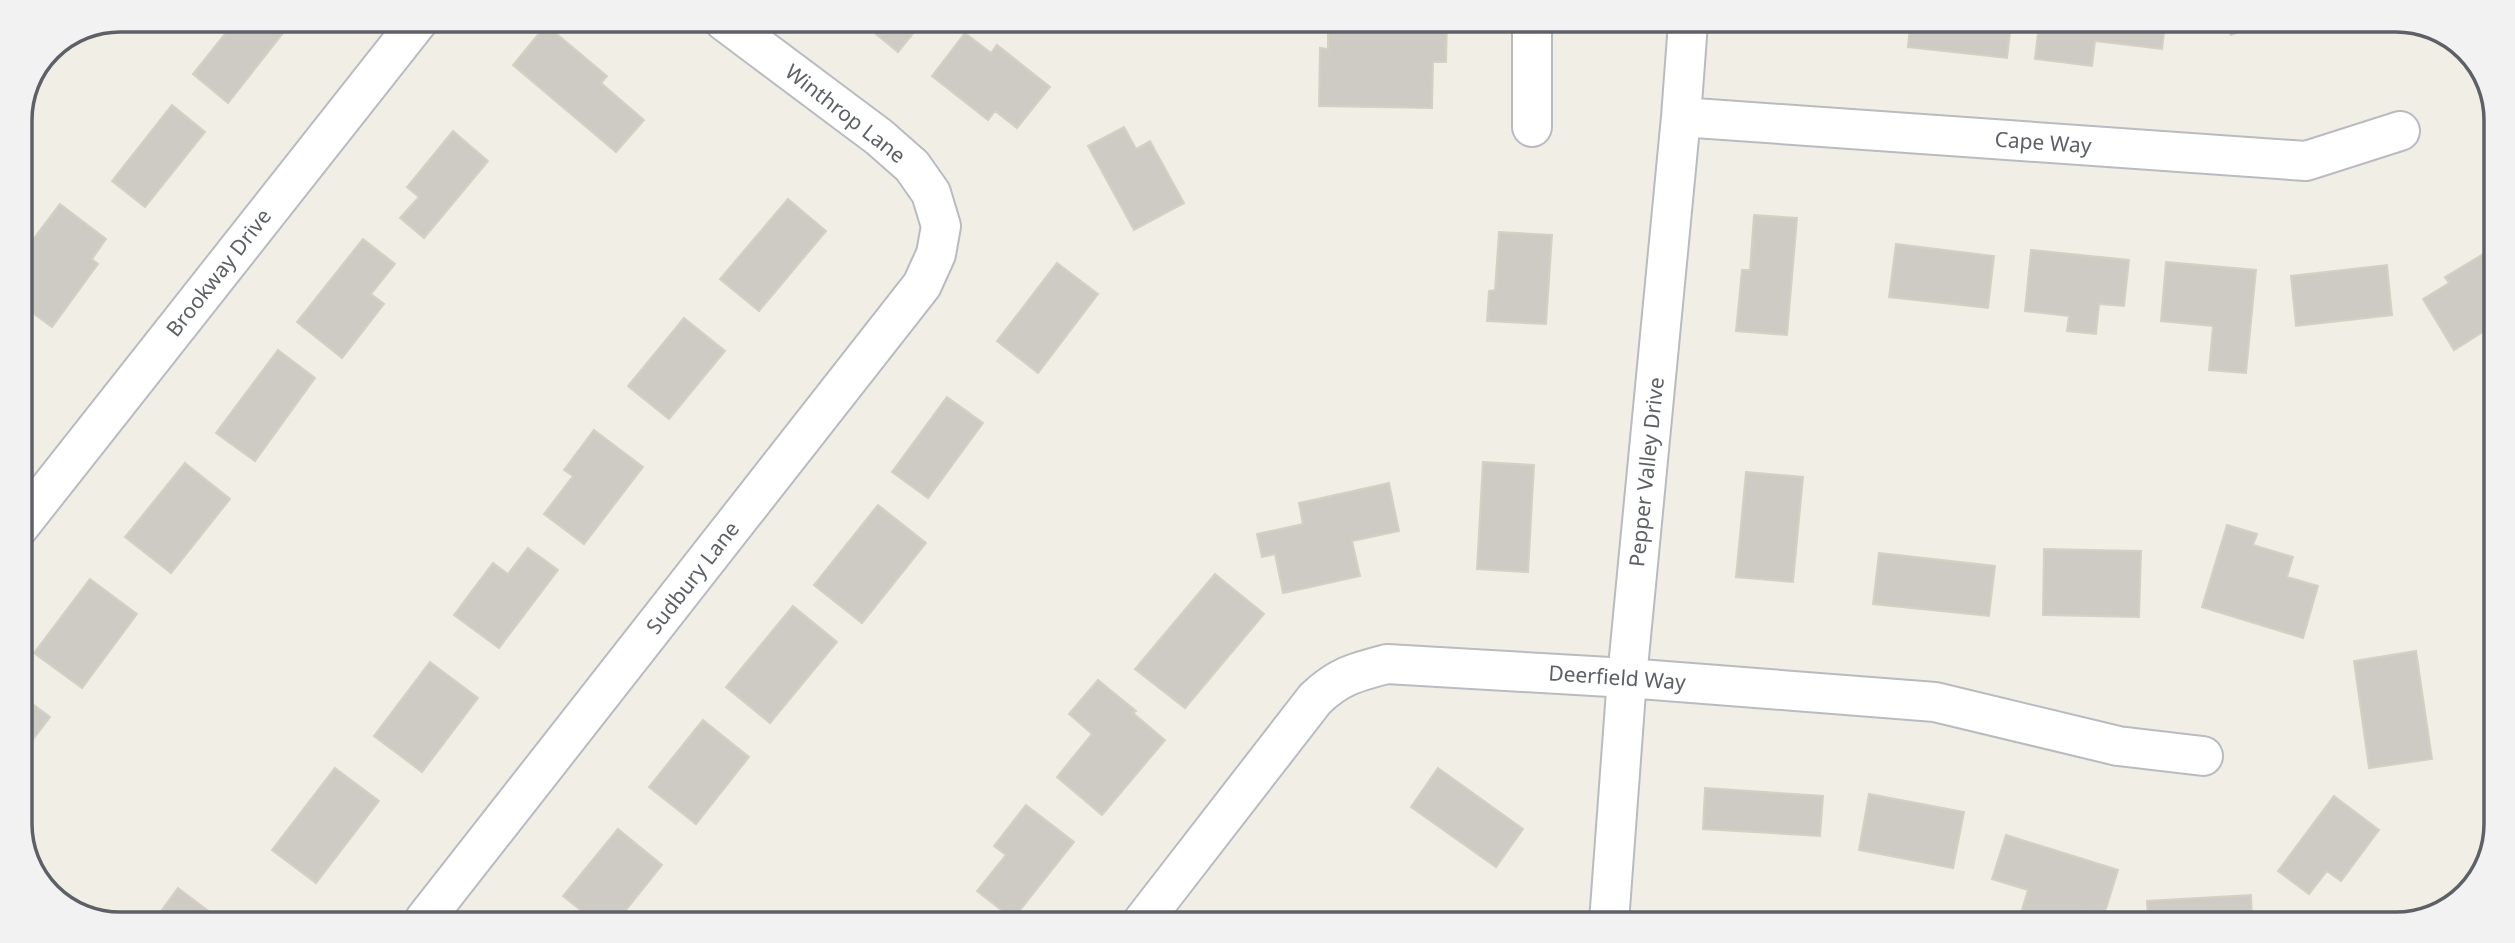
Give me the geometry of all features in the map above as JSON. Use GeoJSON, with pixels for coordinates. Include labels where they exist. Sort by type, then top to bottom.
{"type":"FeatureCollection","features":[{"type":"Feature","properties":{"kind":"street","name":"Brookway Drive"},"geometry":{"type":"LineString","coordinates":[[32,511],[410,32]]}},
{"type":"Feature","properties":{"kind":"street","name":"Winthrop Lane"},"geometry":{"type":"LineString","coordinates":[[739,32],[879,137],[912,166],[931,193],[941,226]]}},
{"type":"Feature","properties":{"kind":"street"},"geometry":{"type":"LineString","coordinates":[[1532,32],[1532,127]]}},
{"type":"Feature","properties":{"kind":"street","name":"Pepper Valley Drive"},"geometry":{"type":"LineString","coordinates":[[1610,912],[1627,678],[1687,32]]}},
{"type":"Feature","properties":{"kind":"street","name":"Cape Way"},"geometry":{"type":"LineString","coordinates":[[1681,117],[2306,161],[2400,131]]}},
{"type":"Feature","properties":{"kind":"street","name":"Sudbury Lane"},"geometry":{"type":"LineString","coordinates":[[430,912],[922,285],[936,254],[941,226]]}},
{"type":"Feature","properties":{"kind":"street","name":"Deerfield Way"},"geometry":{"type":"LineString","coordinates":[[1150,912],[1315,699],[1331,684],[1353,673],[1387,664],[1627,678],[1935,702],[2118,746],[2203,756]]}},
{"type":"Feature","properties":{"kind":"building"},"geometry":{"type":"Polygon","coordinates":[[[226,32],[284,32],[228,103],[193,74],[226,32]]]}},
{"type":"Feature","properties":{"kind":"building"},"geometry":{"type":"Polygon","coordinates":[[[540,32],[554,32],[607,76],[601,83],[644,120],[616,152],[513,65],[540,32]]]}},
{"type":"Feature","properties":{"kind":"building"},"geometry":{"type":"Polygon","coordinates":[[[873,32],[914,32],[898,52],[873,32]]]}},
{"type":"Feature","properties":{"kind":"building"},"geometry":{"type":"Polygon","coordinates":[[[1328,32],[1447,32],[1446,62],[1433,62],[1432,108],[1319,106],[1320,48],[1328,49],[1328,32]]]}},
{"type":"Feature","properties":{"kind":"building"},"geometry":{"type":"Polygon","coordinates":[[[1909,32],[2010,32],[2007,58],[1908,47],[1909,32]]]}},
{"type":"Feature","properties":{"kind":"building"},"geometry":{"type":"Polygon","coordinates":[[[2038,32],[2164,32],[2162,49],[2095,41],[2092,66],[2035,59],[2038,32]]]}},
{"type":"Feature","properties":{"kind":"building"},"geometry":{"type":"Polygon","coordinates":[[[965,33],[991,53],[997,45],[1050,87],[1017,128],[995,111],[988,120],[932,76],[965,33]]]}},
{"type":"Feature","properties":{"kind":"building"},"geometry":{"type":"Polygon","coordinates":[[[172,105],[205,132],[145,207],[112,181],[172,105]]]}},
{"type":"Feature","properties":{"kind":"building"},"geometry":{"type":"Polygon","coordinates":[[[1124,127],[1136,149],[1150,141],[1184,203],[1134,230],[1088,146],[1124,127]]]}},
{"type":"Feature","properties":{"kind":"building"},"geometry":{"type":"Polygon","coordinates":[[[453,131],[488,161],[424,238],[400,218],[419,197],[407,187],[453,131]]]}},
{"type":"Feature","properties":{"kind":"building"},"geometry":{"type":"Polygon","coordinates":[[[788,199],[826,231],[759,311],[720,279],[788,199]]]}},
{"type":"Feature","properties":{"kind":"building"},"geometry":{"type":"Polygon","coordinates":[[[60,204],[106,239],[92,259],[98,264],[52,327],[32,312],[32,241],[60,204]]]}},
{"type":"Feature","properties":{"kind":"building"},"geometry":{"type":"Polygon","coordinates":[[[1754,215],[1797,218],[1787,335],[1736,331],[1742,270],[1750,270],[1754,215]]]}},
{"type":"Feature","properties":{"kind":"building"},"geometry":{"type":"Polygon","coordinates":[[[1499,232],[1552,235],[1546,324],[1487,321],[1489,291],[1495,290],[1499,232]]]}},
{"type":"Feature","properties":{"kind":"building"},"geometry":{"type":"Polygon","coordinates":[[[363,239],[395,264],[371,294],[384,304],[342,358],[297,322],[363,239]]]}},
{"type":"Feature","properties":{"kind":"building"},"geometry":{"type":"Polygon","coordinates":[[[1896,244],[1994,256],[1988,308],[1889,297],[1896,244]]]}},
{"type":"Feature","properties":{"kind":"building"},"geometry":{"type":"Polygon","coordinates":[[[2031,250],[2129,260],[2124,306],[2099,304],[2096,334],[2067,331],[2069,316],[2025,311],[2031,250]]]}},
{"type":"Feature","properties":{"kind":"building"},"geometry":{"type":"Polygon","coordinates":[[[2483,254],[2483,332],[2454,350],[2423,299],[2449,283],[2445,277],[2483,254]]]}},
{"type":"Feature","properties":{"kind":"building"},"geometry":{"type":"Polygon","coordinates":[[[2166,262],[2256,270],[2246,373],[2209,370],[2213,326],[2161,321],[2166,262]]]}},
{"type":"Feature","properties":{"kind":"building"},"geometry":{"type":"Polygon","coordinates":[[[1057,263],[1098,294],[1038,373],[997,341],[1057,263]]]}},
{"type":"Feature","properties":{"kind":"building"},"geometry":{"type":"Polygon","coordinates":[[[2387,265],[2392,315],[2296,326],[2291,276],[2387,265]]]}},
{"type":"Feature","properties":{"kind":"building"},"geometry":{"type":"Polygon","coordinates":[[[684,318],[725,351],[669,419],[628,386],[684,318]]]}},
{"type":"Feature","properties":{"kind":"building"},"geometry":{"type":"Polygon","coordinates":[[[278,350],[315,378],[255,461],[216,433],[278,350]]]}},
{"type":"Feature","properties":{"kind":"building"},"geometry":{"type":"Polygon","coordinates":[[[947,397],[983,423],[928,498],[892,472],[947,397]]]}},
{"type":"Feature","properties":{"kind":"building"},"geometry":{"type":"Polygon","coordinates":[[[594,430],[643,467],[584,544],[544,514],[573,476],[564,470],[594,430]]]}},
{"type":"Feature","properties":{"kind":"building"},"geometry":{"type":"Polygon","coordinates":[[[1483,462],[1534,465],[1528,572],[1477,569],[1483,462]]]}},
{"type":"Feature","properties":{"kind":"building"},"geometry":{"type":"Polygon","coordinates":[[[185,463],[230,499],[171,573],[125,537],[185,463]]]}},
{"type":"Feature","properties":{"kind":"building"},"geometry":{"type":"Polygon","coordinates":[[[1746,472],[1803,477],[1793,582],[1736,577],[1746,472]]]}},
{"type":"Feature","properties":{"kind":"building"},"geometry":{"type":"Polygon","coordinates":[[[1389,483],[1399,531],[1352,541],[1360,576],[1283,593],[1275,554],[1262,557],[1257,534],[1303,524],[1299,503],[1389,483]]]}},
{"type":"Feature","properties":{"kind":"building"},"geometry":{"type":"Polygon","coordinates":[[[878,505],[926,543],[862,623],[814,585],[878,505]]]}},
{"type":"Feature","properties":{"kind":"building"},"geometry":{"type":"Polygon","coordinates":[[[2227,525],[2257,534],[2253,545],[2293,557],[2287,577],[2318,586],[2303,638],[2202,607],[2227,525]]]}},
{"type":"Feature","properties":{"kind":"building"},"geometry":{"type":"Polygon","coordinates":[[[528,548],[558,570],[499,648],[454,615],[493,563],[508,574],[528,548]]]}},
{"type":"Feature","properties":{"kind":"building"},"geometry":{"type":"Polygon","coordinates":[[[2044,549],[2141,551],[2139,617],[2043,615],[2044,549]]]}},
{"type":"Feature","properties":{"kind":"building"},"geometry":{"type":"Polygon","coordinates":[[[1879,553],[1995,566],[1989,616],[1873,604],[1879,553]]]}},
{"type":"Feature","properties":{"kind":"building"},"geometry":{"type":"Polygon","coordinates":[[[1215,574],[1264,614],[1185,708],[1135,669],[1215,574]]]}},
{"type":"Feature","properties":{"kind":"building"},"geometry":{"type":"Polygon","coordinates":[[[90,579],[137,614],[82,688],[34,653],[90,579]]]}},
{"type":"Feature","properties":{"kind":"building"},"geometry":{"type":"Polygon","coordinates":[[[793,606],[837,642],[770,723],[726,687],[793,606]]]}},
{"type":"Feature","properties":{"kind":"building"},"geometry":{"type":"Polygon","coordinates":[[[2416,651],[2432,759],[2369,768],[2354,661],[2416,651]]]}},
{"type":"Feature","properties":{"kind":"building"},"geometry":{"type":"Polygon","coordinates":[[[430,662],[478,698],[422,772],[374,736],[430,662]]]}},
{"type":"Feature","properties":{"kind":"building"},"geometry":{"type":"Polygon","coordinates":[[[1098,680],[1136,711],[1133,713],[1165,740],[1102,815],[1057,777],[1092,734],[1069,714],[1098,680]]]}},
{"type":"Feature","properties":{"kind":"building"},"geometry":{"type":"Polygon","coordinates":[[[32,704],[50,717],[32,741],[32,704]]]}},
{"type":"Feature","properties":{"kind":"building"},"geometry":{"type":"Polygon","coordinates":[[[703,720],[749,757],[696,824],[649,787],[703,720]]]}},
{"type":"Feature","properties":{"kind":"building"},"geometry":{"type":"Polygon","coordinates":[[[335,768],[379,801],[316,883],[272,850],[335,768]]]}},
{"type":"Feature","properties":{"kind":"building"},"geometry":{"type":"Polygon","coordinates":[[[1438,768],[1523,829],[1496,867],[1411,807],[1438,768]]]}},
{"type":"Feature","properties":{"kind":"building"},"geometry":{"type":"Polygon","coordinates":[[[1705,788],[1823,796],[1820,836],[1703,829],[1705,788]]]}},
{"type":"Feature","properties":{"kind":"building"},"geometry":{"type":"Polygon","coordinates":[[[1869,794],[1964,812],[1953,868],[1859,850],[1869,794]]]}},
{"type":"Feature","properties":{"kind":"building"},"geometry":{"type":"Polygon","coordinates":[[[2334,796],[2379,830],[2341,881],[2327,871],[2309,894],[2278,871],[2334,796]]]}},
{"type":"Feature","properties":{"kind":"building"},"geometry":{"type":"Polygon","coordinates":[[[1026,805],[1074,842],[1019,912],[1004,912],[977,891],[1006,855],[994,846],[1026,805]]]}},
{"type":"Feature","properties":{"kind":"building"},"geometry":{"type":"Polygon","coordinates":[[[618,829],[662,865],[624,912],[583,912],[563,896],[618,829]]]}},
{"type":"Feature","properties":{"kind":"building"},"geometry":{"type":"Polygon","coordinates":[[[2006,835],[2118,870],[2105,912],[2021,912],[2028,890],[1992,879],[2006,835]]]}},
{"type":"Feature","properties":{"kind":"building"},"geometry":{"type":"Polygon","coordinates":[[[178,888],[210,912],[160,912],[178,888]]]}},
{"type":"Feature","properties":{"kind":"building"},"geometry":{"type":"Polygon","coordinates":[[[2251,895],[2252,912],[2148,912],[2147,901],[2251,895]]]}}]}
